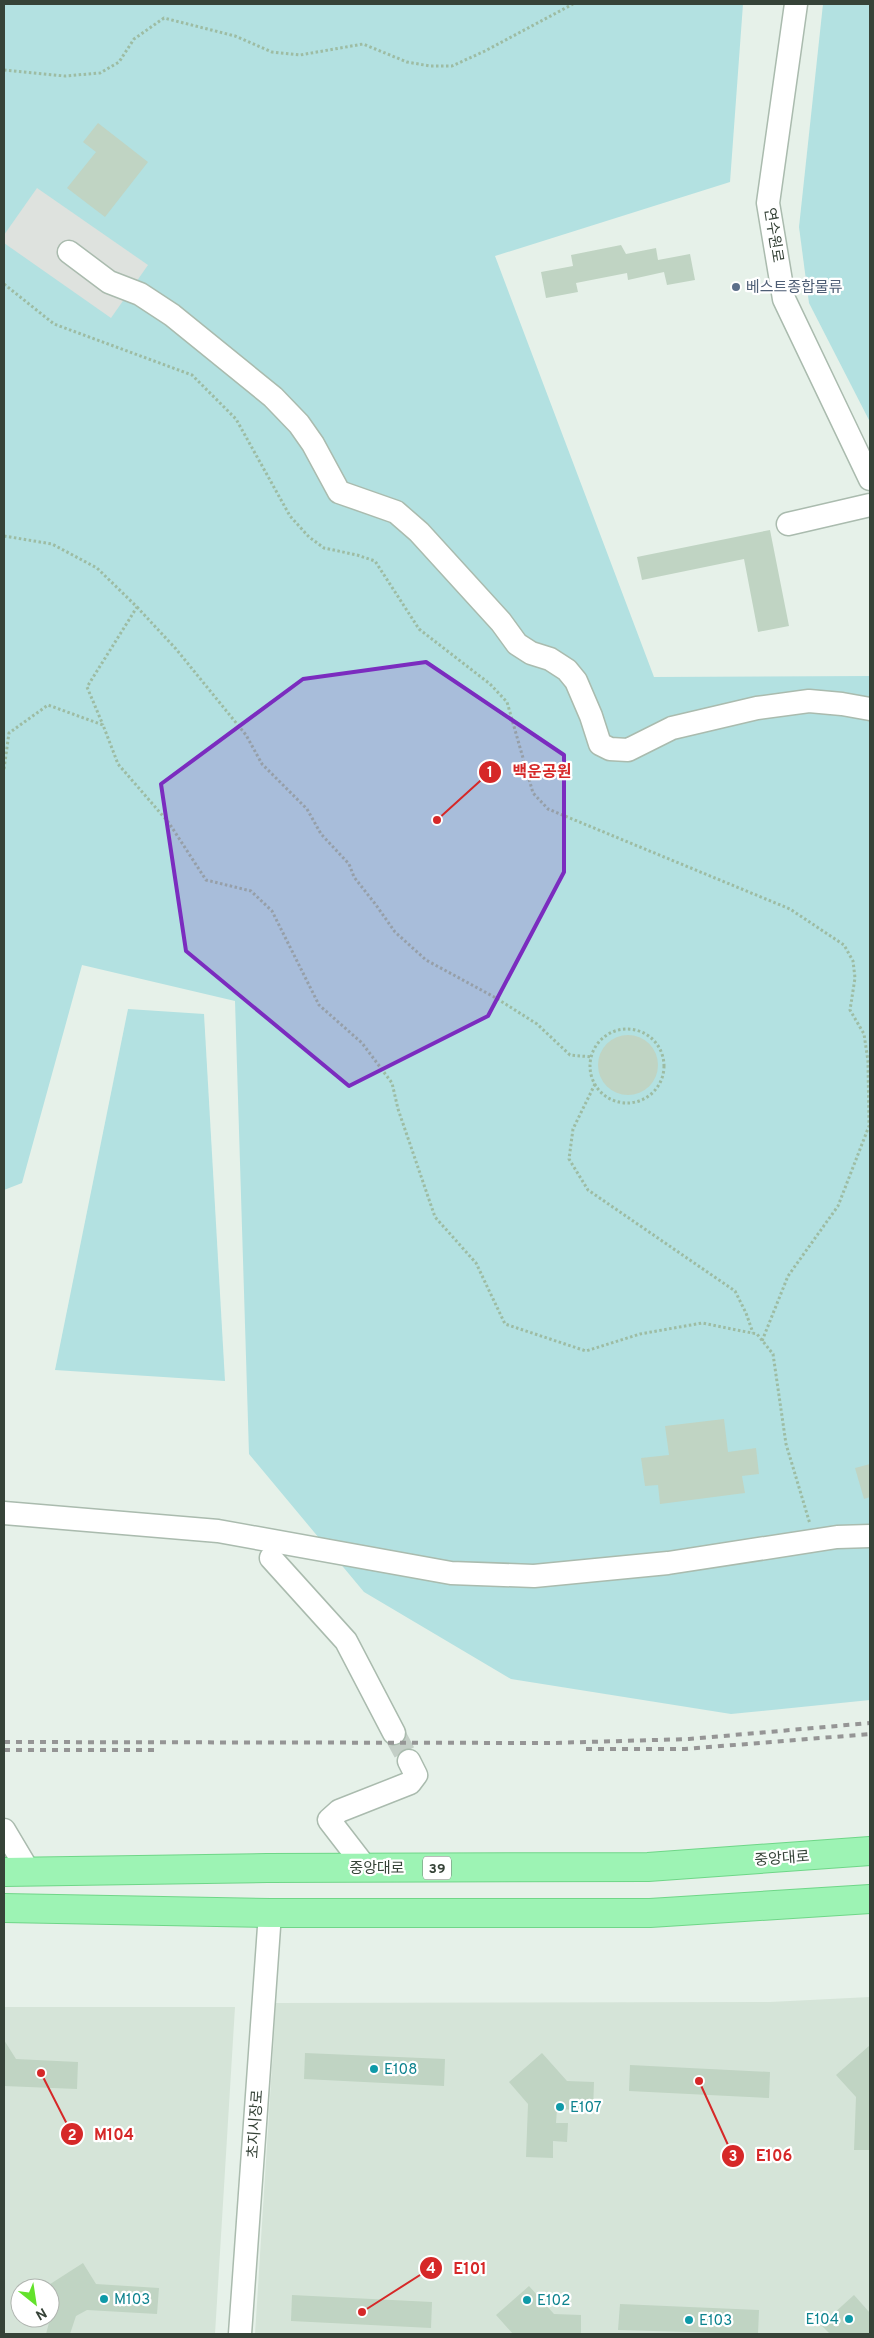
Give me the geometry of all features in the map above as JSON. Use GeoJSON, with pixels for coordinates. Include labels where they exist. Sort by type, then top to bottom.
{"type":"FeatureCollection","features":[{"type":"Feature","properties":{"kind":"main road","name":"중앙대로"},"geometry":{"type":"LineString","coordinates":[[12,1870],[648,1867],[870,1852]]}},
{"type":"Feature","properties":{"kind":"main road"},"geometry":{"type":"LineString","coordinates":[[4,1908],[270,1913],[650,1913],[870,1899]]}},
{"type":"Feature","properties":{"kind":"main road"},"geometry":{"type":"LineString","coordinates":[[808,1903],[870,1915]]}},
{"type":"Feature","properties":{"kind":"street","name":"연수원로"},"geometry":{"type":"LineString","coordinates":[[796,4],[768,203],[784,300],[870,479]]}},
{"type":"Feature","properties":{"kind":"street"},"geometry":{"type":"LineString","coordinates":[[69,252],[110,282],[140,294],[172,315],[273,397],[314,444],[339,492],[396,512],[419,532],[501,622],[517,644],[531,653],[550,659],[567,670],[576,681],[591,716],[600,744],[610,750],[628,750],[672,728],[756,708],[808,701],[870,709]]}},
{"type":"Feature","properties":{"kind":"street"},"geometry":{"type":"LineString","coordinates":[[788,524],[870,505]]}},
{"type":"Feature","properties":{"kind":"street"},"geometry":{"type":"LineString","coordinates":[[4,1513],[218,1531],[451,1573],[534,1576],[668,1563],[815,1541],[870,1536]]}},
{"type":"Feature","properties":{"kind":"street"},"geometry":{"type":"LineString","coordinates":[[271,1558],[346,1641],[394,1733]]}},
{"type":"Feature","properties":{"kind":"street"},"geometry":{"type":"LineString","coordinates":[[366,1868],[329,1820],[338,1811],[410,1783],[416,1774],[409,1762]]}},
{"type":"Feature","properties":{"kind":"street"},"geometry":{"type":"LineString","coordinates":[[4,1830],[12,1870]]}},
{"type":"Feature","properties":{"kind":"street","name":"초지시장로"},"geometry":{"type":"LineString","coordinates":[[240,2334],[270,1913]]}},
{"type":"Feature","properties":{"kind":"path"},"geometry":{"type":"LineString","coordinates":[[4,70],[65,76],[100,73],[120,62],[134,39],[164,18],[235,36],[272,52],[300,55],[363,44],[406,62],[430,66],[452,66],[485,51],[573,4]]}},
{"type":"Feature","properties":{"kind":"path"},"geometry":{"type":"LineString","coordinates":[[4,284],[54,324],[192,375],[236,419],[290,516],[309,537],[324,548],[357,554],[374,562],[419,629],[490,684],[507,702],[533,792],[548,809],[790,908],[844,944],[853,961],[855,978],[850,1010],[864,1034],[868,1061],[869,1126],[838,1206],[788,1276],[762,1341]]}},
{"type":"Feature","properties":{"kind":"path"},"geometry":{"type":"LineString","coordinates":[[4,536],[52,544],[97,568],[136,607],[176,649],[246,735],[262,764],[307,809],[321,834],[349,864],[354,878],[395,932],[426,960],[496,998],[537,1024],[570,1055],[592,1056]]}},
{"type":"Feature","properties":{"kind":"path"},"geometry":{"type":"LineString","coordinates":[[136,607],[87,687],[118,764],[169,823],[206,880],[251,891],[272,911],[319,1005],[362,1043],[392,1083],[398,1110],[435,1217],[476,1263],[505,1324],[586,1351],[640,1334],[702,1323],[753,1333]]}},
{"type":"Feature","properties":{"kind":"path"},"geometry":{"type":"LineString","coordinates":[[4,769],[9,733],[48,705],[103,725]]}},
{"type":"Feature","properties":{"kind":"path"},"geometry":{"type":"LineString","coordinates":[[620,1030],[644,1033],[654,1041],[661,1051],[664,1063],[663,1075],[658,1087],[650,1096],[638,1102],[626,1103],[614,1100],[603,1094],[595,1084],[592,1076],[592,1056],[599,1043],[608,1035],[620,1030]]}},
{"type":"Feature","properties":{"kind":"path"},"geometry":{"type":"LineString","coordinates":[[595,1084],[573,1129],[569,1159],[588,1190],[735,1291],[753,1333],[773,1354],[786,1444],[815,1541]]}},
{"type":"Feature","properties":{"kind":"highlighted area"},"geometry":{"type":"Polygon","coordinates":[[[426,662],[564,755],[564,872],[488,1016],[349,1086],[186,951],[161,784],[303,679],[426,662]]]}},
{"type":"Feature","properties":{"kind":"shaded area"},"geometry":{"type":"Polygon","coordinates":[[[4,4],[743,4],[730,182],[495,256],[654,677],[870,676],[870,1700],[731,1714],[511,1679],[364,1592],[249,1454],[235,1001],[82,965],[22,1183],[4,1190],[4,4]]]}},
{"type":"Feature","properties":{"kind":"shaded area"},"geometry":{"type":"Polygon","coordinates":[[[823,4],[870,4],[870,422],[809,303],[799,227],[823,4]]]}},
{"type":"Feature","properties":{"kind":"shaded area"},"geometry":{"type":"Polygon","coordinates":[[[37,188],[148,265],[111,318],[4,243],[4,235],[37,188]]]}},
{"type":"Feature","properties":{"kind":"shaded area"},"geometry":{"type":"Polygon","coordinates":[[[128,1009],[204,1014],[225,1381],[55,1370],[128,1009]]]}},
{"type":"Feature","properties":{"kind":"shaded area"},"geometry":{"type":"Polygon","coordinates":[[[870,1997],[870,2334],[255,2334],[276,2003],[770,2002],[870,1997]]]}},
{"type":"Feature","properties":{"kind":"shaded area"},"geometry":{"type":"Polygon","coordinates":[[[4,2007],[235,2007],[215,2334],[4,2334],[4,2007]]]}},
{"type":"Feature","properties":{"kind":"building"},"geometry":{"type":"Polygon","coordinates":[[[98,123],[148,162],[105,217],[67,188],[96,152],[83,142],[98,123]]]}},
{"type":"Feature","properties":{"kind":"building"},"geometry":{"type":"Polygon","coordinates":[[[621,245],[626,254],[656,248],[658,260],[690,254],[695,280],[667,285],[664,272],[628,280],[627,273],[576,283],[578,292],[546,298],[541,272],[573,266],[571,255],[621,245]]]}},
{"type":"Feature","properties":{"kind":"building"},"geometry":{"type":"Polygon","coordinates":[[[770,530],[789,626],[758,632],[744,559],[642,580],[637,557],[770,530]]]}},
{"type":"Feature","properties":{"kind":"building"},"geometry":{"type":"Polygon","coordinates":[[[628,1035],[645,1040],[653,1048],[658,1065],[653,1082],[645,1090],[628,1095],[611,1090],[603,1082],[598,1065],[603,1048],[611,1040],[628,1035]]]}},
{"type":"Feature","properties":{"kind":"building"},"geometry":{"type":"Polygon","coordinates":[[[724,1419],[728,1452],[756,1448],[759,1474],[742,1476],[745,1493],[660,1504],[658,1485],[645,1486],[641,1458],[669,1455],[665,1426],[724,1419]]]}},
{"type":"Feature","properties":{"kind":"building"},"geometry":{"type":"Polygon","coordinates":[[[870,1464],[870,1497],[864,1499],[855,1468],[870,1464]]]}},
{"type":"Feature","properties":{"kind":"building"},"geometry":{"type":"Polygon","coordinates":[[[4,2040],[16,2059],[78,2062],[77,2089],[4,2086],[4,2040]]]}},
{"type":"Feature","properties":{"kind":"building"},"geometry":{"type":"Polygon","coordinates":[[[869,2046],[870,2150],[854,2150],[856,2097],[836,2075],[869,2046]]]}},
{"type":"Feature","properties":{"kind":"building","name":"E108"},"geometry":{"type":"Polygon","coordinates":[[[305,2053],[445,2059],[444,2086],[304,2079],[305,2053]]]}},
{"type":"Feature","properties":{"kind":"building","name":"E107"},"geometry":{"type":"Polygon","coordinates":[[[542,2053],[567,2081],[594,2082],[593,2111],[557,2109],[556,2123],[568,2123],[567,2142],[553,2141],[553,2158],[526,2157],[528,2104],[509,2082],[542,2053]]]}},
{"type":"Feature","properties":{"kind":"building"},"geometry":{"type":"Polygon","coordinates":[[[630,2065],[770,2072],[769,2098],[629,2091],[630,2065]]]}},
{"type":"Feature","properties":{"kind":"building","name":"M103"},"geometry":{"type":"Polygon","coordinates":[[[83,2263],[96,2284],[159,2288],[157,2314],[87,2310],[76,2316],[70,2334],[46,2334],[48,2328],[60,2328],[60,2278],[83,2263]]]}},
{"type":"Feature","properties":{"kind":"building","name":"E102"},"geometry":{"type":"Polygon","coordinates":[[[529,2286],[554,2314],[581,2315],[581,2334],[513,2334],[496,2315],[529,2286]]]}},
{"type":"Feature","properties":{"kind":"building"},"geometry":{"type":"Polygon","coordinates":[[[292,2295],[432,2302],[431,2328],[291,2321],[292,2295]]]}},
{"type":"Feature","properties":{"kind":"building","name":"E104"},"geometry":{"type":"Polygon","coordinates":[[[854,2295],[870,2313],[870,2334],[830,2334],[821,2325],[854,2295]]]}},
{"type":"Feature","properties":{"kind":"building","name":"E103"},"geometry":{"type":"Polygon","coordinates":[[[620,2304],[759,2310],[758,2334],[618,2330],[620,2304]]]}},
{"type":"Feature","properties":{"kind":"tunnel"},"geometry":{"type":"LineString","coordinates":[[394,1733],[409,1761]]}},
{"type":"Feature","properties":{"kind":"railway"},"geometry":{"type":"LineString","coordinates":[[4,1742],[552,1743],[689,1739],[870,1723]]}},
{"type":"Feature","properties":{"kind":"railway"},"geometry":{"type":"LineString","coordinates":[[586,1749],[685,1749],[870,1734]]}},
{"type":"Feature","properties":{"kind":"railway"},"geometry":{"type":"LineString","coordinates":[[4,1750],[158,1750]]}},
{"type":"Feature","properties":{"kind":"place","name":"베스트종합물류"},"geometry":{"type":"Point","coordinates":[736,287]}},
{"type":"Feature","properties":{"kind":"place","name":"백운공원"},"geometry":{"type":"Point","coordinates":[437,820]}},
{"type":"Feature","properties":{"kind":"place","name":"E108"},"geometry":{"type":"Point","coordinates":[374,2069]}},
{"type":"Feature","properties":{"kind":"place","name":"M104"},"geometry":{"type":"Point","coordinates":[41,2073]}},
{"type":"Feature","properties":{"kind":"place","name":"E106"},"geometry":{"type":"Point","coordinates":[699,2081]}},
{"type":"Feature","properties":{"kind":"place","name":"E107"},"geometry":{"type":"Point","coordinates":[560,2107]}},
{"type":"Feature","properties":{"kind":"place","name":"M103"},"geometry":{"type":"Point","coordinates":[104,2299]}},
{"type":"Feature","properties":{"kind":"place","name":"E102"},"geometry":{"type":"Point","coordinates":[527,2300]}},
{"type":"Feature","properties":{"kind":"place","name":"E101"},"geometry":{"type":"Point","coordinates":[362,2312]}},
{"type":"Feature","properties":{"kind":"place","name":"E104"},"geometry":{"type":"Point","coordinates":[849,2319]}},
{"type":"Feature","properties":{"kind":"place","name":"E103"},"geometry":{"type":"Point","coordinates":[689,2320]}}]}
